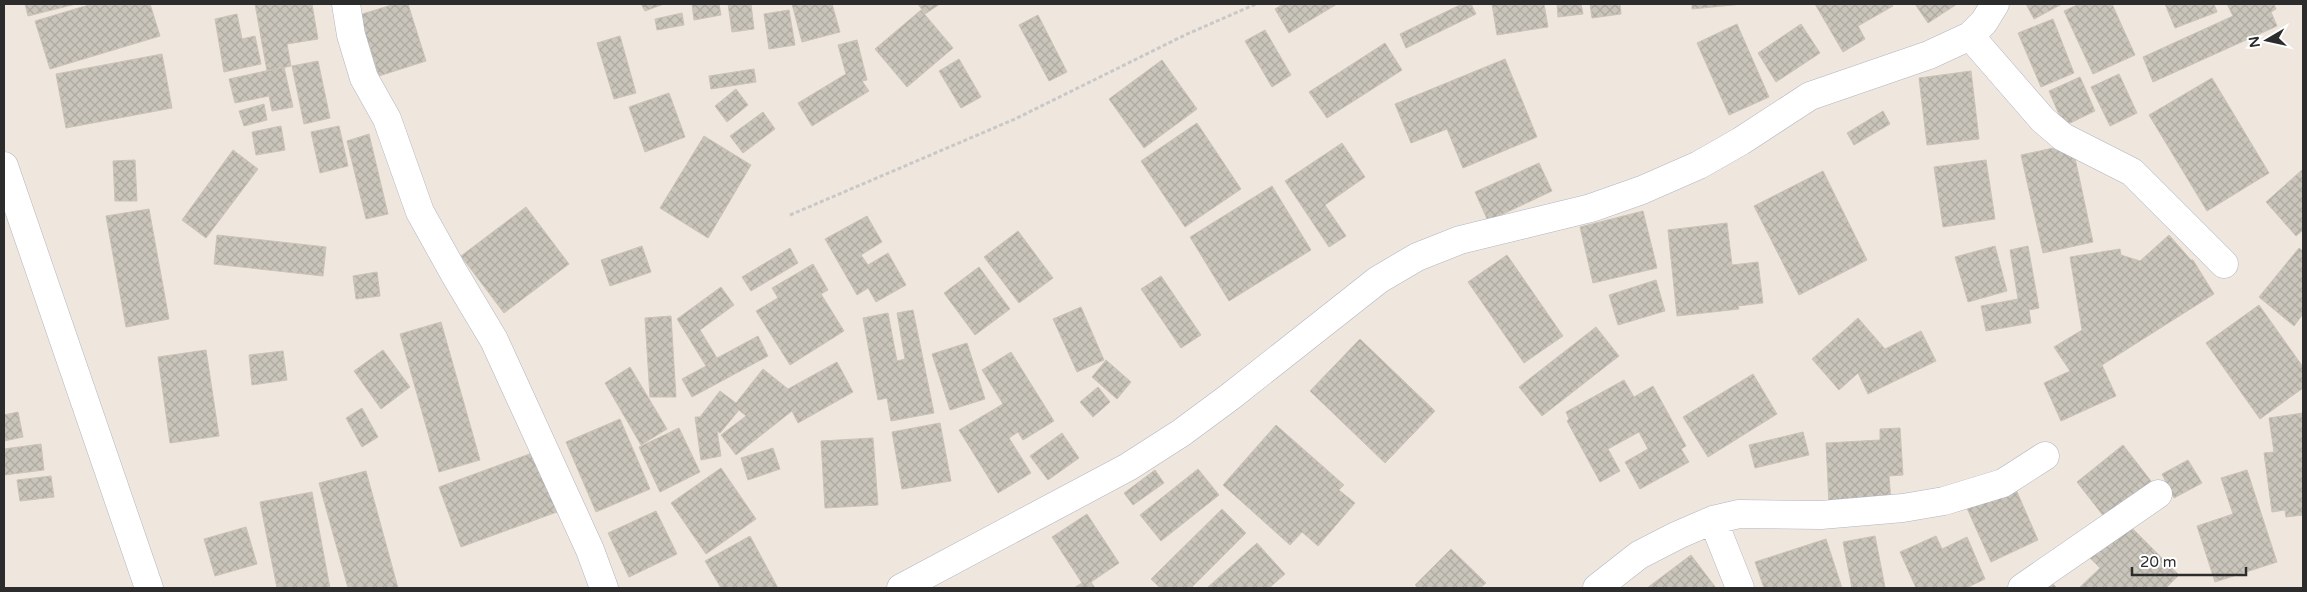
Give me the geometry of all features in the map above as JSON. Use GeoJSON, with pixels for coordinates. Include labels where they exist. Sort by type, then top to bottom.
{"type":"FeatureCollection","features":[{"type":"Feature","properties":{"kind":"street"},"geometry":{"type":"LineString","coordinates":[[346,4],[350,35],[364,78],[387,119],[420,212],[454,274],[494,340],[590,550],[604,588]]}},
{"type":"Feature","properties":{"kind":"street"},"geometry":{"type":"LineString","coordinates":[[901,588],[1136,462],[1180,433],[1230,396],[1362,292],[1417,257],[1460,240],[1591,208],[1642,190],[1707,160],[1741,141],[1810,96],[1930,55],[1970,36],[1984,22],[1995,4]]}},
{"type":"Feature","properties":{"kind":"street"},"geometry":{"type":"LineString","coordinates":[[1970,36],[2042,120],[2063,137],[2132,172],[2224,264]]}},
{"type":"Feature","properties":{"kind":"street"},"geometry":{"type":"LineString","coordinates":[[4,166],[149,588]]}},
{"type":"Feature","properties":{"kind":"street"},"geometry":{"type":"LineString","coordinates":[[1597,588],[1639,555],[1713,520],[1739,514],[1821,514],[1903,508],[1944,501],[2003,483],[2045,456]]}},
{"type":"Feature","properties":{"kind":"street"},"geometry":{"type":"LineString","coordinates":[[2022,588],[2158,494]]}},
{"type":"Feature","properties":{"kind":"street"},"geometry":{"type":"LineString","coordinates":[[1713,520],[1740,588]]}},
{"type":"Feature","properties":{"kind":"path"},"geometry":{"type":"LineString","coordinates":[[790,214],[1014,119],[1185,35],[1256,4]]}},
{"type":"Feature","properties":{"kind":"building"},"geometry":{"type":"Polygon","coordinates":[[[25,4],[76,4],[28,16],[25,4]]]}},
{"type":"Feature","properties":{"kind":"building"},"geometry":{"type":"Polygon","coordinates":[[[92,4],[150,4],[160,36],[50,69],[35,21],[92,4]]]}},
{"type":"Feature","properties":{"kind":"building"},"geometry":{"type":"Polygon","coordinates":[[[255,4],[312,4],[318,39],[287,44],[291,66],[267,71],[255,4]]]}},
{"type":"Feature","properties":{"kind":"building"},"geometry":{"type":"Polygon","coordinates":[[[395,4],[408,4],[426,61],[379,76],[359,15],[395,4]]]}},
{"type":"Feature","properties":{"kind":"building"},"geometry":{"type":"Polygon","coordinates":[[[641,4],[664,4],[645,11],[641,4]]]}},
{"type":"Feature","properties":{"kind":"building"},"geometry":{"type":"Polygon","coordinates":[[[692,4],[719,4],[721,15],[694,20],[692,4]]]}},
{"type":"Feature","properties":{"kind":"building"},"geometry":{"type":"Polygon","coordinates":[[[728,4],[751,4],[754,29],[732,32],[728,4]]]}},
{"type":"Feature","properties":{"kind":"building"},"geometry":{"type":"Polygon","coordinates":[[[792,4],[832,4],[840,32],[802,42],[792,4]]]}},
{"type":"Feature","properties":{"kind":"building"},"geometry":{"type":"Polygon","coordinates":[[[918,4],[940,4],[925,14],[918,4]]]}},
{"type":"Feature","properties":{"kind":"building"},"geometry":{"type":"Polygon","coordinates":[[[1283,4],[1337,4],[1289,33],[1275,9],[1283,4]]]}},
{"type":"Feature","properties":{"kind":"building"},"geometry":{"type":"Polygon","coordinates":[[[1462,4],[1471,4],[1476,14],[1406,48],[1400,34],[1462,4]]]}},
{"type":"Feature","properties":{"kind":"building"},"geometry":{"type":"Polygon","coordinates":[[[1492,4],[1544,4],[1548,27],[1497,35],[1492,4]]]}},
{"type":"Feature","properties":{"kind":"building"},"geometry":{"type":"Polygon","coordinates":[[[1557,4],[1581,4],[1583,14],[1558,17],[1557,4]]]}},
{"type":"Feature","properties":{"kind":"building"},"geometry":{"type":"Polygon","coordinates":[[[1590,4],[1620,4],[1621,14],[1592,18],[1590,4]]]}},
{"type":"Feature","properties":{"kind":"building"},"geometry":{"type":"Polygon","coordinates":[[[1692,4],[1743,4],[1692,9],[1692,4]]]}},
{"type":"Feature","properties":{"kind":"building"},"geometry":{"type":"Polygon","coordinates":[[[1815,4],[1891,4],[1893,6],[1858,26],[1865,39],[1843,52],[1815,4]]]}},
{"type":"Feature","properties":{"kind":"building"},"geometry":{"type":"Polygon","coordinates":[[[1915,4],[1957,4],[1928,23],[1915,4]]]}},
{"type":"Feature","properties":{"kind":"building"},"geometry":{"type":"Polygon","coordinates":[[[2026,4],[2062,4],[2034,19],[2026,4]]]}},
{"type":"Feature","properties":{"kind":"building"},"geometry":{"type":"Polygon","coordinates":[[[2079,4],[2112,4],[2135,55],[2093,74],[2064,11],[2079,4]]]}},
{"type":"Feature","properties":{"kind":"building"},"geometry":{"type":"Polygon","coordinates":[[[2165,4],[2214,4],[2217,12],[2175,28],[2165,4]]]}},
{"type":"Feature","properties":{"kind":"building"},"geometry":{"type":"Polygon","coordinates":[[[2227,4],[2274,4],[2276,9],[2271,12],[2277,26],[2153,82],[2143,57],[2233,16],[2227,4]]]}},
{"type":"Feature","properties":{"kind":"building"},"geometry":{"type":"Polygon","coordinates":[[[789,10],[795,45],[769,49],[764,14],[789,10]]]}},
{"type":"Feature","properties":{"kind":"building"},"geometry":{"type":"Polygon","coordinates":[[[921,10],[953,48],[907,87],[875,49],[921,10]]]}},
{"type":"Feature","properties":{"kind":"building"},"geometry":{"type":"Polygon","coordinates":[[[682,13],[684,25],[657,30],[655,19],[682,13]]]}},
{"type":"Feature","properties":{"kind":"building"},"geometry":{"type":"Polygon","coordinates":[[[237,14],[242,39],[255,36],[261,64],[224,72],[215,19],[237,14]]]}},
{"type":"Feature","properties":{"kind":"building"},"geometry":{"type":"Polygon","coordinates":[[[1038,15],[1067,72],[1049,81],[1019,25],[1038,15]]]}},
{"type":"Feature","properties":{"kind":"building"},"geometry":{"type":"Polygon","coordinates":[[[2053,19],[2074,73],[2041,87],[2018,33],[2053,19]]]}},
{"type":"Feature","properties":{"kind":"building"},"geometry":{"type":"Polygon","coordinates":[[[1737,24],[1769,97],[1729,115],[1697,43],[1737,24]]]}},
{"type":"Feature","properties":{"kind":"building"},"geometry":{"type":"Polygon","coordinates":[[[1801,24],[1820,53],[1776,82],[1758,53],[1801,24]]]}},
{"type":"Feature","properties":{"kind":"building"},"geometry":{"type":"Polygon","coordinates":[[[1265,30],[1291,75],[1272,87],[1245,41],[1265,30]]]}},
{"type":"Feature","properties":{"kind":"building"},"geometry":{"type":"Polygon","coordinates":[[[620,36],[636,93],[614,99],[597,43],[620,36]]]}},
{"type":"Feature","properties":{"kind":"building"},"geometry":{"type":"Polygon","coordinates":[[[857,40],[867,80],[862,81],[869,91],[812,126],[798,103],[846,74],[838,45],[857,40]]]}},
{"type":"Feature","properties":{"kind":"building"},"geometry":{"type":"Polygon","coordinates":[[[1385,43],[1402,70],[1327,118],[1309,92],[1385,43]]]}},
{"type":"Feature","properties":{"kind":"building"},"geometry":{"type":"Polygon","coordinates":[[[162,54],[172,108],[66,128],[56,74],[162,54]]]}},
{"type":"Feature","properties":{"kind":"building"},"geometry":{"type":"Polygon","coordinates":[[[959,59],[981,97],[961,108],[939,71],[959,59]]]}},
{"type":"Feature","properties":{"kind":"building"},"geometry":{"type":"Polygon","coordinates":[[[1505,59],[1537,137],[1463,168],[1447,129],[1411,143],[1395,104],[1505,59]]]}},
{"type":"Feature","properties":{"kind":"building"},"geometry":{"type":"Polygon","coordinates":[[[1162,60],[1197,109],[1144,148],[1109,99],[1162,60]]]}},
{"type":"Feature","properties":{"kind":"building"},"geometry":{"type":"Polygon","coordinates":[[[318,61],[330,118],[304,124],[292,66],[318,61]]]}},
{"type":"Feature","properties":{"kind":"building"},"geometry":{"type":"Polygon","coordinates":[[[284,67],[293,107],[272,111],[269,96],[235,103],[229,79],[284,67]]]}},
{"type":"Feature","properties":{"kind":"building"},"geometry":{"type":"Polygon","coordinates":[[[754,69],[756,82],[711,89],[709,76],[754,69]]]}},
{"type":"Feature","properties":{"kind":"building"},"geometry":{"type":"Polygon","coordinates":[[[1971,71],[1979,139],[1927,145],[1919,78],[1971,71]]]}},
{"type":"Feature","properties":{"kind":"building"},"geometry":{"type":"Polygon","coordinates":[[[2119,74],[2137,113],[2110,126],[2091,87],[2119,74]]]}},
{"type":"Feature","properties":{"kind":"building"},"geometry":{"type":"Polygon","coordinates":[[[2080,77],[2095,111],[2064,126],[2049,91],[2080,77]]]}},
{"type":"Feature","properties":{"kind":"building"},"geometry":{"type":"Polygon","coordinates":[[[2212,78],[2269,173],[2207,211],[2149,115],[2212,78]]]}},
{"type":"Feature","properties":{"kind":"building"},"geometry":{"type":"Polygon","coordinates":[[[736,89],[748,105],[727,122],[715,106],[736,89]]]}},
{"type":"Feature","properties":{"kind":"building"},"geometry":{"type":"Polygon","coordinates":[[[669,93],[685,137],[645,152],[629,107],[669,93]]]}},
{"type":"Feature","properties":{"kind":"building"},"geometry":{"type":"Polygon","coordinates":[[[264,104],[267,120],[244,126],[239,111],[264,104]]]}},
{"type":"Feature","properties":{"kind":"building"},"geometry":{"type":"Polygon","coordinates":[[[1883,111],[1890,124],[1854,145],[1847,133],[1883,111]]]}},
{"type":"Feature","properties":{"kind":"building"},"geometry":{"type":"Polygon","coordinates":[[[763,112],[775,129],[743,153],[730,136],[763,112]]]}},
{"type":"Feature","properties":{"kind":"building"},"geometry":{"type":"Polygon","coordinates":[[[1197,123],[1241,189],[1185,227],[1141,161],[1197,123]]]}},
{"type":"Feature","properties":{"kind":"building"},"geometry":{"type":"Polygon","coordinates":[[[281,126],[285,150],[256,155],[252,132],[281,126]]]}},
{"type":"Feature","properties":{"kind":"building"},"geometry":{"type":"Polygon","coordinates":[[[339,126],[348,166],[320,173],[311,132],[339,126]]]}},
{"type":"Feature","properties":{"kind":"building"},"geometry":{"type":"Polygon","coordinates":[[[369,134],[388,214],[366,219],[347,141],[369,134]]]}},
{"type":"Feature","properties":{"kind":"building"},"geometry":{"type":"Polygon","coordinates":[[[704,136],[751,165],[708,238],[660,208],[704,136]]]}},
{"type":"Feature","properties":{"kind":"building"},"geometry":{"type":"Polygon","coordinates":[[[1342,143],[1365,177],[1325,205],[1346,236],[1329,247],[1285,181],[1342,143]]]}},
{"type":"Feature","properties":{"kind":"building"},"geometry":{"type":"Polygon","coordinates":[[[2072,144],[2093,242],[2043,253],[2021,155],[2072,144]]]}},
{"type":"Feature","properties":{"kind":"building"},"geometry":{"type":"Polygon","coordinates":[[[233,150],[258,169],[206,238],[182,220],[233,150]]]}},
{"type":"Feature","properties":{"kind":"building"},"geometry":{"type":"Polygon","coordinates":[[[135,160],[137,201],[115,201],[113,161],[135,160]]]}},
{"type":"Feature","properties":{"kind":"building"},"geometry":{"type":"Polygon","coordinates":[[[1986,160],[1995,219],[1943,227],[1934,167],[1986,160]]]}},
{"type":"Feature","properties":{"kind":"building"},"geometry":{"type":"Polygon","coordinates":[[[1539,163],[1552,191],[1488,221],[1475,192],[1539,163]]]}},
{"type":"Feature","properties":{"kind":"building"},"geometry":{"type":"Polygon","coordinates":[[[2303,169],[2303,230],[2296,236],[2266,202],[2303,169]]]}},
{"type":"Feature","properties":{"kind":"building"},"geometry":{"type":"Polygon","coordinates":[[[1823,171],[1867,260],[1799,295],[1754,206],[1823,171]]]}},
{"type":"Feature","properties":{"kind":"building"},"geometry":{"type":"Polygon","coordinates":[[[1272,186],[1311,250],[1229,301],[1190,237],[1272,186]]]}},
{"type":"Feature","properties":{"kind":"building"},"geometry":{"type":"Polygon","coordinates":[[[526,207],[569,264],[504,313],[461,256],[526,207]]]}},
{"type":"Feature","properties":{"kind":"building"},"geometry":{"type":"Polygon","coordinates":[[[149,209],[169,319],[126,327],[106,216],[149,209]]]}},
{"type":"Feature","properties":{"kind":"building"},"geometry":{"type":"Polygon","coordinates":[[[1643,211],[1657,268],[1593,283],[1580,227],[1643,211]]]}},
{"type":"Feature","properties":{"kind":"building"},"geometry":{"type":"Polygon","coordinates":[[[867,216],[882,242],[861,255],[868,265],[888,253],[906,285],[876,302],[868,288],[857,295],[825,239],[867,216]]]}},
{"type":"Feature","properties":{"kind":"building"},"geometry":{"type":"Polygon","coordinates":[[[1727,223],[1732,265],[1758,262],[1763,303],[1738,306],[1739,309],[1677,316],[1668,230],[1727,223]]]}},
{"type":"Feature","properties":{"kind":"building"},"geometry":{"type":"Polygon","coordinates":[[[1018,231],[1053,278],[1019,303],[984,257],[1018,231]]]}},
{"type":"Feature","properties":{"kind":"building"},"geometry":{"type":"Polygon","coordinates":[[[217,235],[326,247],[323,276],[214,264],[217,235]]]}},
{"type":"Feature","properties":{"kind":"building"},"geometry":{"type":"Polygon","coordinates":[[[2169,235],[2193,260],[2214,294],[2102,365],[2116,396],[2061,421],[2044,383],[2070,371],[2054,347],[2082,330],[2070,257],[2120,249],[2121,255],[2140,261],[2169,235]]]}},
{"type":"Feature","properties":{"kind":"building"},"geometry":{"type":"Polygon","coordinates":[[[642,246],[651,272],[610,286],[601,260],[642,246]]]}},
{"type":"Feature","properties":{"kind":"building"},"geometry":{"type":"Polygon","coordinates":[[[1995,246],[2007,291],[1968,302],[1955,257],[1995,246]]]}},
{"type":"Feature","properties":{"kind":"building"},"geometry":{"type":"Polygon","coordinates":[[[2028,246],[2039,308],[2029,310],[2031,323],[1986,331],[1981,306],[2018,299],[2010,250],[2028,246]]]}},
{"type":"Feature","properties":{"kind":"building"},"geometry":{"type":"Polygon","coordinates":[[[790,248],[798,263],[751,291],[742,277],[790,248]]]}},
{"type":"Feature","properties":{"kind":"building"},"geometry":{"type":"Polygon","coordinates":[[[2299,248],[2303,251],[2303,314],[2294,326],[2259,297],[2299,248]]]}},
{"type":"Feature","properties":{"kind":"building"},"geometry":{"type":"Polygon","coordinates":[[[1507,255],[1563,336],[1524,363],[1468,282],[1507,255]]]}},
{"type":"Feature","properties":{"kind":"building"},"geometry":{"type":"Polygon","coordinates":[[[813,264],[828,290],[821,294],[844,331],[790,365],[756,311],[778,298],[772,288],[813,264]]]}},
{"type":"Feature","properties":{"kind":"building"},"geometry":{"type":"Polygon","coordinates":[[[979,267],[1010,309],[975,335],[944,293],[979,267]]]}},
{"type":"Feature","properties":{"kind":"building"},"geometry":{"type":"Polygon","coordinates":[[[377,272],[380,296],[356,299],[353,276],[377,272]]]}},
{"type":"Feature","properties":{"kind":"building"},"geometry":{"type":"Polygon","coordinates":[[[1161,276],[1201,335],[1181,348],[1141,289],[1161,276]]]}},
{"type":"Feature","properties":{"kind":"building"},"geometry":{"type":"Polygon","coordinates":[[[1656,280],[1665,311],[1618,325],[1609,295],[1656,280]]]}},
{"type":"Feature","properties":{"kind":"building"},"geometry":{"type":"Polygon","coordinates":[[[721,287],[734,305],[700,330],[717,358],[758,336],[768,356],[692,397],[682,379],[706,366],[677,319],[721,287]]]}},
{"type":"Feature","properties":{"kind":"building"},"geometry":{"type":"Polygon","coordinates":[[[2259,305],[2303,367],[2303,388],[2260,419],[2206,343],[2259,305]]]}},
{"type":"Feature","properties":{"kind":"building"},"geometry":{"type":"Polygon","coordinates":[[[1081,307],[1104,360],[1077,372],[1053,319],[1081,307]]]}},
{"type":"Feature","properties":{"kind":"building"},"geometry":{"type":"Polygon","coordinates":[[[913,310],[934,413],[891,421],[887,398],[878,400],[863,318],[888,313],[897,361],[905,359],[897,313],[913,310]]]}},
{"type":"Feature","properties":{"kind":"building"},"geometry":{"type":"Polygon","coordinates":[[[671,316],[676,397],[650,397],[645,318],[671,316]]]}},
{"type":"Feature","properties":{"kind":"building"},"geometry":{"type":"Polygon","coordinates":[[[1858,318],[1885,349],[1921,331],[1936,361],[1868,394],[1858,373],[1839,390],[1812,359],[1858,318]]]}},
{"type":"Feature","properties":{"kind":"building"},"geometry":{"type":"Polygon","coordinates":[[[441,322],[480,460],[439,472],[400,334],[441,322]]]}},
{"type":"Feature","properties":{"kind":"building"},"geometry":{"type":"Polygon","coordinates":[[[1596,327],[1619,356],[1542,416],[1519,387],[1596,327]]]}},
{"type":"Feature","properties":{"kind":"building"},"geometry":{"type":"Polygon","coordinates":[[[1360,339],[1435,411],[1385,463],[1310,391],[1360,339]]]}},
{"type":"Feature","properties":{"kind":"building"},"geometry":{"type":"Polygon","coordinates":[[[967,343],[985,399],[950,410],[932,354],[967,343]]]}},
{"type":"Feature","properties":{"kind":"building"},"geometry":{"type":"Polygon","coordinates":[[[206,350],[219,436],[170,443],[158,357],[206,350]]]}},
{"type":"Feature","properties":{"kind":"building"},"geometry":{"type":"Polygon","coordinates":[[[383,350],[410,387],[381,409],[354,371],[383,350]]]}},
{"type":"Feature","properties":{"kind":"building"},"geometry":{"type":"Polygon","coordinates":[[[283,351],[287,380],[252,385],[249,355],[283,351]]]}},
{"type":"Feature","properties":{"kind":"building"},"geometry":{"type":"Polygon","coordinates":[[[1011,352],[1054,421],[1023,440],[1018,432],[1009,438],[1031,473],[998,493],[959,430],[1003,404],[982,370],[1011,352]]]}},
{"type":"Feature","properties":{"kind":"building"},"geometry":{"type":"Polygon","coordinates":[[[1106,360],[1131,382],[1117,399],[1092,377],[1106,360]]]}},
{"type":"Feature","properties":{"kind":"building"},"geometry":{"type":"Polygon","coordinates":[[[837,362],[853,392],[798,423],[792,411],[736,455],[721,435],[746,416],[739,410],[720,433],[717,431],[721,456],[701,460],[695,417],[700,417],[720,391],[736,403],[763,369],[788,389],[837,362]]]}},
{"type":"Feature","properties":{"kind":"building"},"geometry":{"type":"Polygon","coordinates":[[[630,367],[667,429],[641,445],[605,383],[630,367]]]}},
{"type":"Feature","properties":{"kind":"building"},"geometry":{"type":"Polygon","coordinates":[[[1753,374],[1777,414],[1708,457],[1683,417],[1753,374]]]}},
{"type":"Feature","properties":{"kind":"building"},"geometry":{"type":"Polygon","coordinates":[[[1624,380],[1634,397],[1653,386],[1686,446],[1681,449],[1689,462],[1640,489],[1625,462],[1648,449],[1639,432],[1608,449],[1620,471],[1600,482],[1567,421],[1569,419],[1566,412],[1624,380]]]}},
{"type":"Feature","properties":{"kind":"building"},"geometry":{"type":"Polygon","coordinates":[[[1098,387],[1110,402],[1093,417],[1080,402],[1098,387]]]}},
{"type":"Feature","properties":{"kind":"building"},"geometry":{"type":"Polygon","coordinates":[[[362,408],[378,437],[362,447],[346,418],[362,408]]]}},
{"type":"Feature","properties":{"kind":"building"},"geometry":{"type":"Polygon","coordinates":[[[18,412],[23,437],[4,441],[4,415],[18,412]]]}},
{"type":"Feature","properties":{"kind":"building"},"geometry":{"type":"Polygon","coordinates":[[[2303,413],[2303,515],[2286,517],[2285,510],[2272,512],[2264,453],[2274,452],[2269,418],[2303,413]]]}},
{"type":"Feature","properties":{"kind":"building"},"geometry":{"type":"Polygon","coordinates":[[[620,419],[650,489],[596,512],[566,442],[620,419]]]}},
{"type":"Feature","properties":{"kind":"building"},"geometry":{"type":"Polygon","coordinates":[[[940,423],[951,481],[902,489],[892,432],[940,423]]]}},
{"type":"Feature","properties":{"kind":"building"},"geometry":{"type":"Polygon","coordinates":[[[1276,425],[1344,485],[1339,490],[1355,503],[1318,546],[1302,532],[1290,545],[1223,485],[1276,425]]]}},
{"type":"Feature","properties":{"kind":"building"},"geometry":{"type":"Polygon","coordinates":[[[679,428],[700,472],[660,492],[639,447],[679,428]]]}},
{"type":"Feature","properties":{"kind":"building"},"geometry":{"type":"Polygon","coordinates":[[[1900,428],[1903,475],[1889,476],[1891,502],[1829,505],[1826,443],[1880,440],[1880,429],[1900,428]]]}},
{"type":"Feature","properties":{"kind":"building"},"geometry":{"type":"Polygon","coordinates":[[[1803,432],[1809,455],[1755,468],[1749,445],[1803,432]]]}},
{"type":"Feature","properties":{"kind":"building"},"geometry":{"type":"Polygon","coordinates":[[[1062,433],[1079,458],[1048,480],[1030,456],[1062,433]]]}},
{"type":"Feature","properties":{"kind":"building"},"geometry":{"type":"Polygon","coordinates":[[[873,438],[878,505],[825,508],[821,441],[873,438]]]}},
{"type":"Feature","properties":{"kind":"building"},"geometry":{"type":"Polygon","coordinates":[[[41,444],[44,470],[4,475],[4,449],[41,444]]]}},
{"type":"Feature","properties":{"kind":"building"},"geometry":{"type":"Polygon","coordinates":[[[2123,445],[2151,481],[2105,518],[2077,482],[2123,445]]]}},
{"type":"Feature","properties":{"kind":"building"},"geometry":{"type":"Polygon","coordinates":[[[773,448],[780,469],[748,480],[741,458],[773,448]]]}},
{"type":"Feature","properties":{"kind":"building"},"geometry":{"type":"Polygon","coordinates":[[[535,452],[557,512],[461,547],[439,487],[535,452]]]}},
{"type":"Feature","properties":{"kind":"building"},"geometry":{"type":"Polygon","coordinates":[[[2188,460],[2202,483],[2174,498],[2162,474],[2188,460]]]}},
{"type":"Feature","properties":{"kind":"building"},"geometry":{"type":"Polygon","coordinates":[[[721,468],[756,519],[706,554],[671,503],[721,468]]]}},
{"type":"Feature","properties":{"kind":"building"},"geometry":{"type":"Polygon","coordinates":[[[1198,469],[1219,495],[1161,541],[1140,515],[1198,469]]]}},
{"type":"Feature","properties":{"kind":"building"},"geometry":{"type":"Polygon","coordinates":[[[1155,470],[1164,483],[1133,505],[1124,493],[1155,470]]]}},
{"type":"Feature","properties":{"kind":"building"},"geometry":{"type":"Polygon","coordinates":[[[2247,470],[2277,562],[2215,582],[2197,526],[2233,514],[2221,478],[2247,470]]]}},
{"type":"Feature","properties":{"kind":"building"},"geometry":{"type":"Polygon","coordinates":[[[366,471],[398,588],[348,588],[319,483],[366,471]]]}},
{"type":"Feature","properties":{"kind":"building"},"geometry":{"type":"Polygon","coordinates":[[[51,476],[54,497],[20,501],[17,480],[51,476]]]}},
{"type":"Feature","properties":{"kind":"building"},"geometry":{"type":"Polygon","coordinates":[[[2014,485],[2038,540],[1991,562],[1966,506],[2014,485]]]}},
{"type":"Feature","properties":{"kind":"building"},"geometry":{"type":"Polygon","coordinates":[[[312,492],[330,588],[277,588],[260,502],[312,492]]]}},
{"type":"Feature","properties":{"kind":"building"},"geometry":{"type":"Polygon","coordinates":[[[1222,509],[1246,533],[1191,588],[1160,588],[1151,579],[1222,509]]]}},
{"type":"Feature","properties":{"kind":"building"},"geometry":{"type":"Polygon","coordinates":[[[656,511],[677,554],[629,577],[608,533],[656,511]]]}},
{"type":"Feature","properties":{"kind":"building"},"geometry":{"type":"Polygon","coordinates":[[[1087,514],[1119,563],[1091,582],[1095,588],[1074,588],[1082,583],[1052,537],[1087,514]]]}},
{"type":"Feature","properties":{"kind":"building"},"geometry":{"type":"Polygon","coordinates":[[[2125,521],[2179,575],[2166,588],[2079,588],[2100,568],[2089,557],[2125,521]]]}},
{"type":"Feature","properties":{"kind":"building"},"geometry":{"type":"Polygon","coordinates":[[[246,527],[257,564],[215,576],[204,539],[246,527]]]}},
{"type":"Feature","properties":{"kind":"building"},"geometry":{"type":"Polygon","coordinates":[[[750,536],[778,588],[721,588],[705,561],[750,536]]]}},
{"type":"Feature","properties":{"kind":"building"},"geometry":{"type":"Polygon","coordinates":[[[1875,536],[1885,587],[1852,588],[1843,542],[1875,536]]]}},
{"type":"Feature","properties":{"kind":"building"},"geometry":{"type":"Polygon","coordinates":[[[1936,536],[1942,549],[1967,537],[1985,579],[1966,588],[1916,588],[1900,552],[1936,536]]]}},
{"type":"Feature","properties":{"kind":"building"},"geometry":{"type":"Polygon","coordinates":[[[1826,539],[1842,588],[1764,588],[1755,562],[1826,539]]]}},
{"type":"Feature","properties":{"kind":"building"},"geometry":{"type":"Polygon","coordinates":[[[1257,543],[1285,574],[1269,588],[1207,588],[1257,543]]]}},
{"type":"Feature","properties":{"kind":"building"},"geometry":{"type":"Polygon","coordinates":[[[1451,549],[1486,583],[1480,588],[1418,588],[1415,585],[1451,549]]]}},
{"type":"Feature","properties":{"kind":"building"},"geometry":{"type":"Polygon","coordinates":[[[1691,555],[1716,588],[1647,588],[1691,555]]]}},
{"type":"Feature","properties":{"kind":"building"},"geometry":{"type":"Polygon","coordinates":[[[2052,583],[2057,588],[2047,588],[2052,583]]]}}]}
